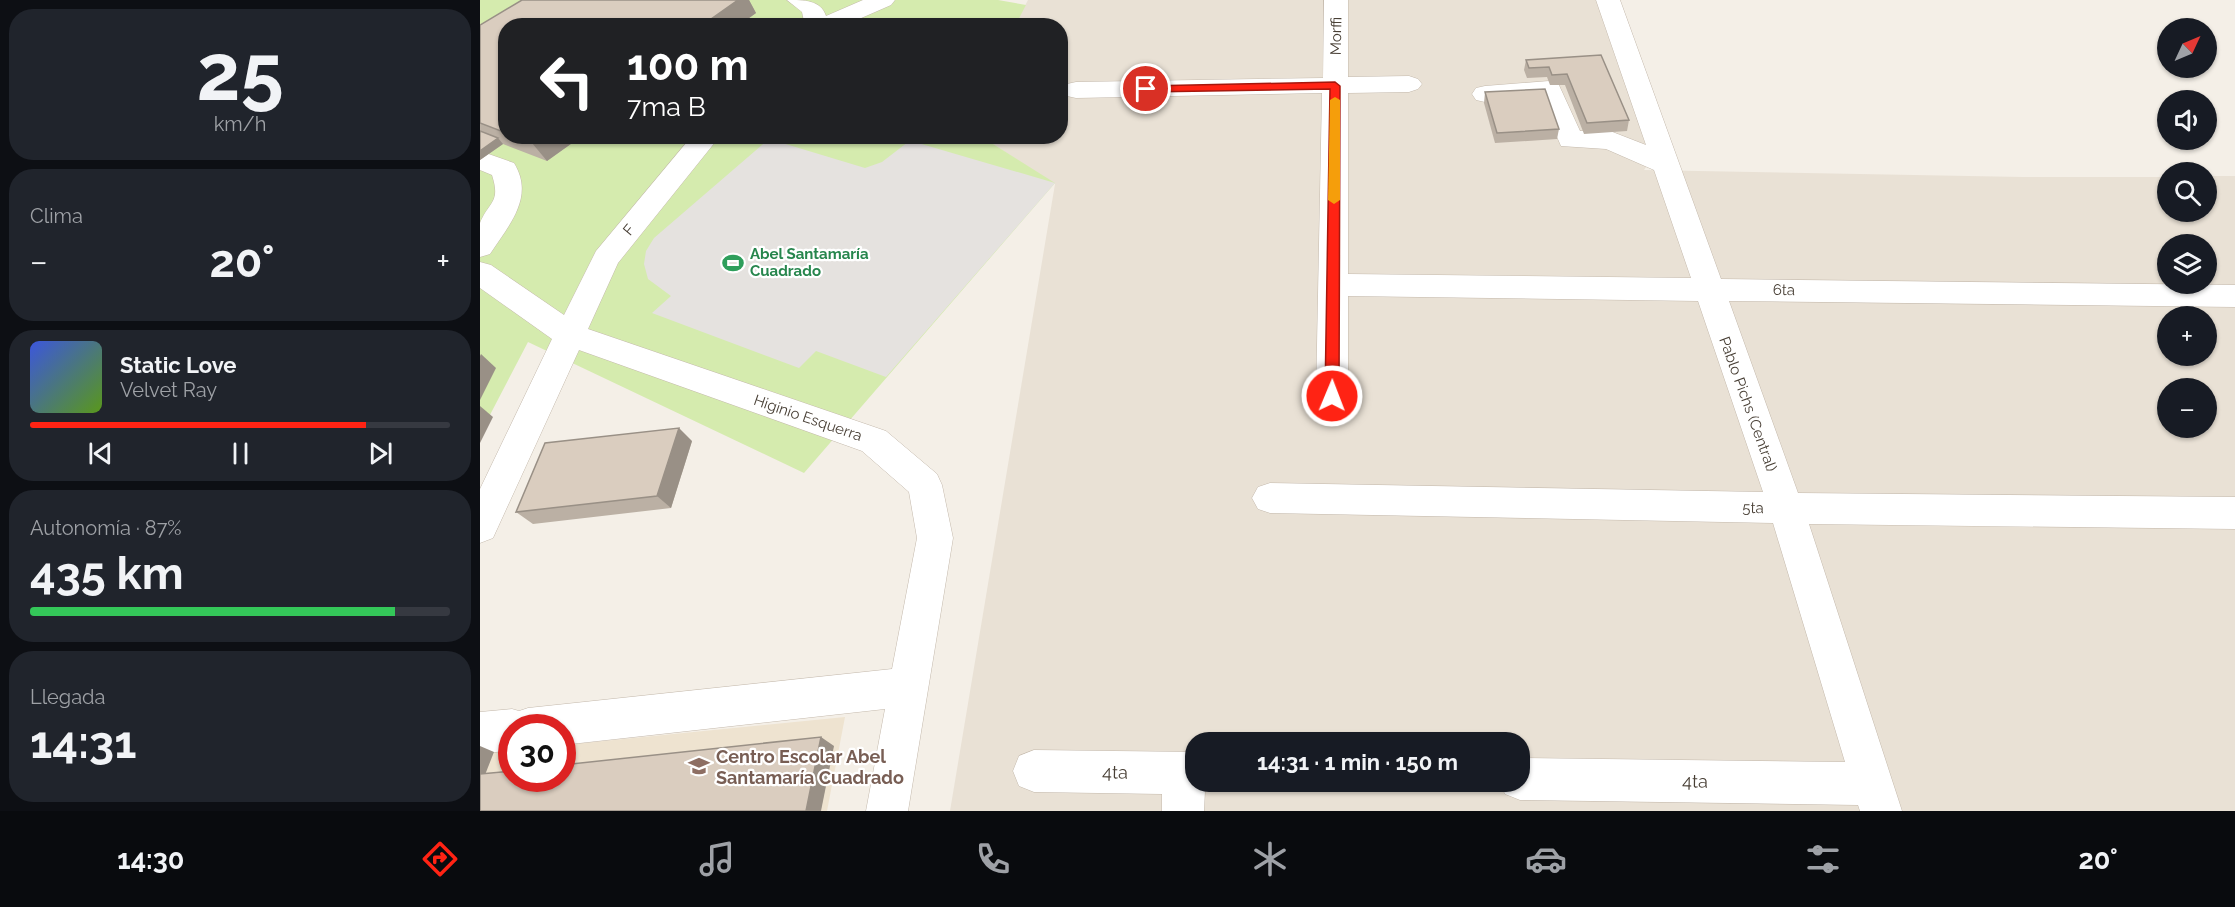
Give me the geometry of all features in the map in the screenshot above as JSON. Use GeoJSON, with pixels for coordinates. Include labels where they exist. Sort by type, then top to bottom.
{"type":"FeatureCollection","features":[{"type":"Feature","properties":{"kind":"street"},"geometry":{"type":"LineString","coordinates":[[800,0],[813,9],[815,18]]}},
{"type":"Feature","properties":{"kind":"street"},"geometry":{"type":"LineString","coordinates":[[841,18],[883,0]]}},
{"type":"Feature","properties":{"kind":"street","name":"Morffi"},"geometry":{"type":"LineString","coordinates":[[1332,396],[1336,0]]}},
{"type":"Feature","properties":{"kind":"street","name":"Pablo Pichs (Central)"},"geometry":{"type":"LineString","coordinates":[[1608,0],[1667,165],[1707,289],[1786,508],[1876,798]]}},
{"type":"Feature","properties":{"kind":"street"},"geometry":{"type":"LineString","coordinates":[[1076,90],[1409,84]]}},
{"type":"Feature","properties":{"kind":"street"},"geometry":{"type":"LineString","coordinates":[[1485,94],[1549,89],[1570,140],[1610,140],[1667,165]]}},
{"type":"Feature","properties":{"kind":"street","name":"F"},"geometry":{"type":"LineString","coordinates":[[480,527],[606,258],[700,144]]}},
{"type":"Feature","properties":{"kind":"street"},"geometry":{"type":"LineString","coordinates":[[480,160],[504,169],[510,188],[506,207],[480,247]]}},
{"type":"Feature","properties":{"kind":"street","name":"Higinio Esquerra"},"geometry":{"type":"LineString","coordinates":[[480,273],[570,335],[874,441],[925,485],[935,538],[887,811]]}},
{"type":"Feature","properties":{"kind":"street","name":"6ta"},"geometry":{"type":"LineString","coordinates":[[1333,285],[2235,296]]}},
{"type":"Feature","properties":{"kind":"street","name":"5ta"},"geometry":{"type":"LineString","coordinates":[[1270,498],[1786,508],[2235,513]]}},
{"type":"Feature","properties":{"kind":"street"},"geometry":{"type":"LineString","coordinates":[[576,723],[909,687]]}},
{"type":"Feature","properties":{"kind":"street"},"geometry":{"type":"LineString","coordinates":[[480,733],[498,731]]}},
{"type":"Feature","properties":{"kind":"street","name":"4ta"},"geometry":{"type":"LineString","coordinates":[[1034,771],[1185,786]]}},
{"type":"Feature","properties":{"kind":"street","name":"4ta"},"geometry":{"type":"LineString","coordinates":[[1530,780],[1876,798]]}},
{"type":"Feature","properties":{"kind":"shaded area"},"geometry":{"type":"Polygon","coordinates":[[[1028,0],[1596,0],[1618,65],[1655,155],[1644,170],[2023,177],[2157,177],[2157,222],[2217,222],[2217,176],[2235,176],[2235,811],[950,811],[1055,184],[993,144],[1068,144],[1068,18],[1019,18],[1028,0]]]}},
{"type":"Feature","properties":{"kind":"shaded area"},"geometry":{"type":"Polygon","coordinates":[[[763,144],[786,144],[865,168],[882,162],[905,144],[921,144],[1055,183],[886,377],[816,351],[799,368],[652,313],[671,296],[648,279],[644,264],[646,251],[654,238],[763,144]]]}},
{"type":"Feature","properties":{"kind":"shaded area","name":"Centro Escolar Abel Santamaría Cuadrado"},"geometry":{"type":"Polygon","coordinates":[[[845,717],[827,811],[480,811],[480,753],[498,751],[498,792],[576,792],[576,744],[845,717]]]}},
{"type":"Feature","properties":{"kind":"green space","name":"Abel Santamaría Cuadrado"},"geometry":{"type":"Polygon","coordinates":[[[480,0],[998,0],[1026,5],[1019,18],[498,18],[498,144],[993,144],[1055,183],[804,473],[528,342],[480,434],[480,0]]]}},
{"type":"Feature","properties":{"kind":"building"},"geometry":{"type":"Polygon","coordinates":[[[522,0],[738,0],[712,18],[498,18],[498,130],[480,123],[480,25],[522,0]]]}},
{"type":"Feature","properties":{"kind":"building"},"geometry":{"type":"Polygon","coordinates":[[[1601,55],[1629,120],[1587,123],[1567,74],[1552,75],[1549,67],[1529,68],[1526,60],[1601,55]]]}},
{"type":"Feature","properties":{"kind":"building"},"geometry":{"type":"Polygon","coordinates":[[[1545,89],[1559,129],[1497,133],[1485,92],[1545,89]]]}},
{"type":"Feature","properties":{"kind":"building"},"geometry":{"type":"Polygon","coordinates":[[[480,131],[498,138],[480,151],[480,131]]]}},
{"type":"Feature","properties":{"kind":"building"},"geometry":{"type":"Polygon","coordinates":[[[679,428],[657,496],[516,512],[545,443],[679,428]]]}},
{"type":"Feature","properties":{"kind":"building","name":"Centro Escolar Abel Santamaría Cuadrado"},"geometry":{"type":"Polygon","coordinates":[[[821,737],[806,811],[480,811],[480,774],[498,772],[498,792],[576,792],[576,763],[821,737]]]}},
{"type":"Feature","properties":{"kind":"slow traffic"},"geometry":{"type":"LineString","coordinates":[[1334,200],[1335,100]]}},
{"type":"Feature","properties":{"kind":"place","name":"Abel Santamaría Cuadrado"},"geometry":{"type":"Point","coordinates":[733,263]}},
{"type":"Feature","properties":{"kind":"place","name":"Centro Escolar Abel Santamaría Cuadrado"},"geometry":{"type":"Point","coordinates":[699,766]}},
{"type":"Feature","properties":{"kind":"route"},"geometry":{"type":"LineString","coordinates":[[1146,89],[1335,86],[1332,396]]}}]}
